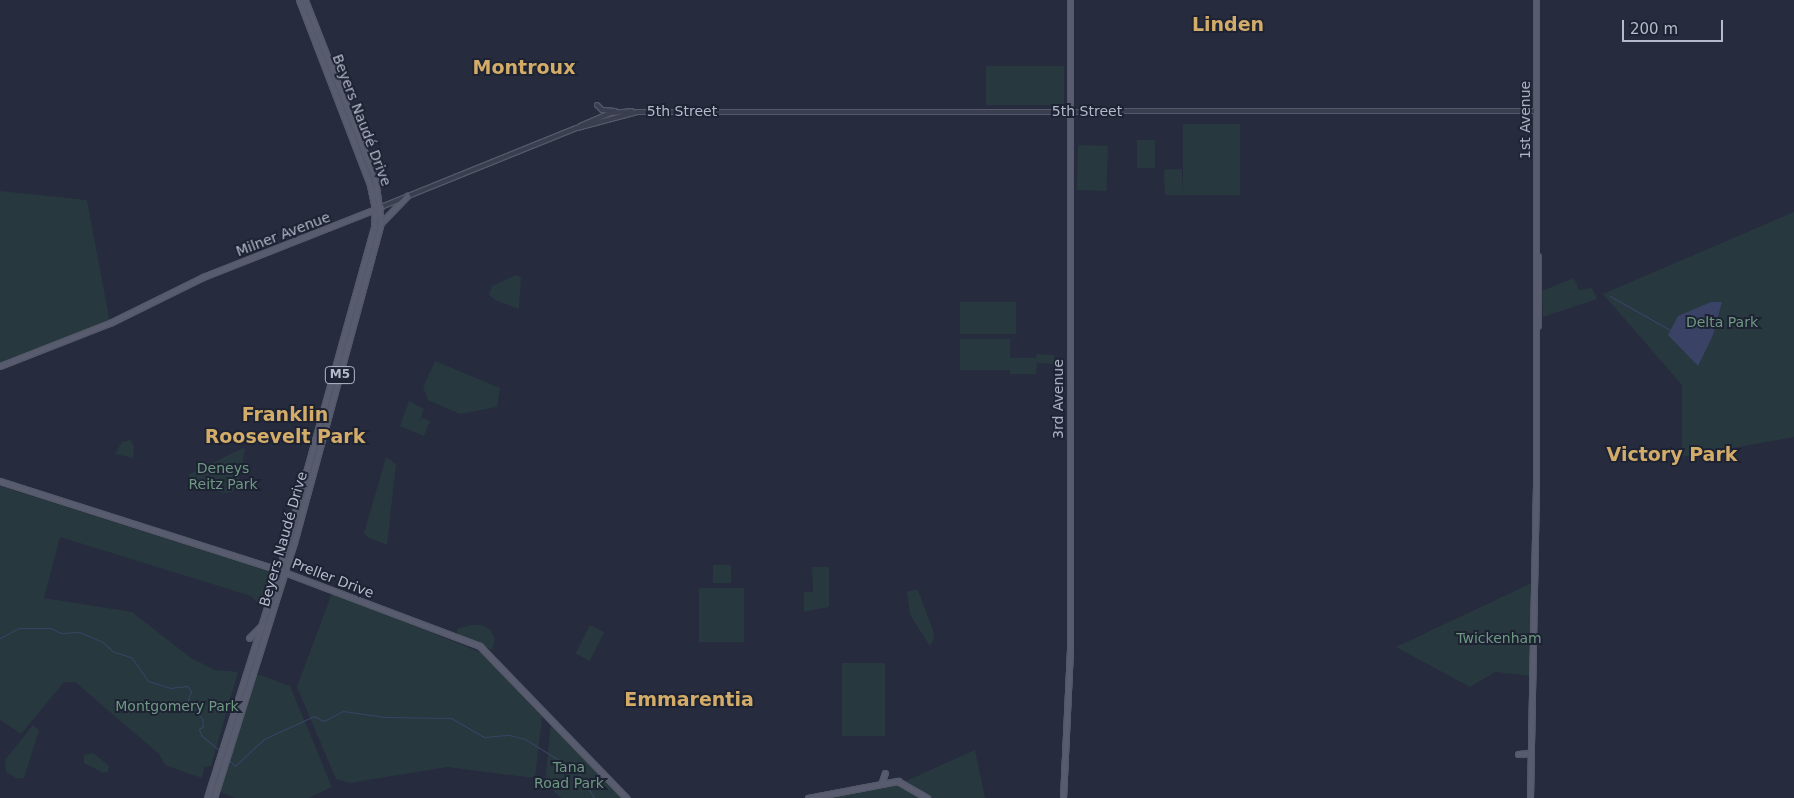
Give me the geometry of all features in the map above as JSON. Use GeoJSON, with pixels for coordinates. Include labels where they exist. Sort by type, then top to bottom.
{"type":"FeatureCollection","features":[{"type":"Feature","properties":{"kind":"main road","name":"Beyers Naudé Drive"},"geometry":{"type":"LineString","coordinates":[[207,798],[279,570],[374,222],[374,209],[366,173],[298,0]]}},
{"type":"Feature","properties":{"kind":"main road","name":"Beyers Naudé Drive"},"geometry":{"type":"LineString","coordinates":[[214,798],[286,572],[381,223],[381,206],[375,180],[305,0]]}},
{"type":"Feature","properties":{"kind":"main road","name":"3rd Avenue"},"geometry":{"type":"LineString","coordinates":[[1063,798],[1069,702],[1070,0]]}},
{"type":"Feature","properties":{"kind":"main road","name":"1st Avenue"},"geometry":{"type":"LineString","coordinates":[[1529,792],[1536,483],[1536,342],[1539,288],[1536,240],[1536,0]]}},
{"type":"Feature","properties":{"kind":"main road"},"geometry":{"type":"LineString","coordinates":[[381,223],[407,196]]}},
{"type":"Feature","properties":{"kind":"main road","name":"Milner Avenue"},"geometry":{"type":"LineString","coordinates":[[0,366],[116,320],[203,277],[381,206]]}},
{"type":"Feature","properties":{"kind":"main road"},"geometry":{"type":"LineString","coordinates":[[364,214],[374,222]]}},
{"type":"Feature","properties":{"kind":"main road","name":"Preller Drive"},"geometry":{"type":"LineString","coordinates":[[0,481],[286,572],[480,646],[627,798]]}},
{"type":"Feature","properties":{"kind":"main road"},"geometry":{"type":"LineString","coordinates":[[249,638],[262,625]]}},
{"type":"Feature","properties":{"kind":"main road"},"geometry":{"type":"LineString","coordinates":[[255,646],[262,648]]}},
{"type":"Feature","properties":{"kind":"main road"},"geometry":{"type":"LineString","coordinates":[[248,670],[254,672]]}},
{"type":"Feature","properties":{"kind":"main road"},"geometry":{"type":"LineString","coordinates":[[1518,754],[1530,753]]}},
{"type":"Feature","properties":{"kind":"main road"},"geometry":{"type":"LineString","coordinates":[[881,783],[885,773]]}},
{"type":"Feature","properties":{"kind":"main road"},"geometry":{"type":"LineString","coordinates":[[808,798],[898,780],[927,798]]}},
{"type":"Feature","properties":{"kind":"main road"},"geometry":{"type":"LineString","coordinates":[[1526,798],[1529,792]]}},
{"type":"Feature","properties":{"kind":"main road"},"geometry":{"type":"LineString","coordinates":[[1529,792],[1530,798]]}},
{"type":"Feature","properties":{"kind":"street"},"geometry":{"type":"LineString","coordinates":[[596,105],[602,110],[617,111]]}},
{"type":"Feature","properties":{"kind":"street","name":"5th Street"},"geometry":{"type":"LineString","coordinates":[[595,121],[617,111],[1536,111]]}},
{"type":"Feature","properties":{"kind":"street","name":"5th Street"},"geometry":{"type":"LineString","coordinates":[[595,121],[637,112]]}},
{"type":"Feature","properties":{"kind":"street","name":"Milner Avenue"},"geometry":{"type":"LineString","coordinates":[[381,206],[595,121]]}},
{"type":"Feature","properties":{"kind":"green space"},"geometry":{"type":"Polygon","coordinates":[[[986,66],[1064,66],[1064,105],[986,105],[986,66]]]}},
{"type":"Feature","properties":{"kind":"green space"},"geometry":{"type":"Polygon","coordinates":[[[1183,124],[1240,124],[1240,195],[1183,195],[1183,124]]]}},
{"type":"Feature","properties":{"kind":"green space"},"geometry":{"type":"Polygon","coordinates":[[[1137,140],[1155,140],[1155,168],[1137,168],[1137,140]]]}},
{"type":"Feature","properties":{"kind":"green space"},"geometry":{"type":"Polygon","coordinates":[[[1078,145],[1108,146],[1106,191],[1076,190],[1078,145]]]}},
{"type":"Feature","properties":{"kind":"green space"},"geometry":{"type":"Polygon","coordinates":[[[1182,169],[1183,195],[1165,196],[1164,170],[1182,169]]]}},
{"type":"Feature","properties":{"kind":"green space"},"geometry":{"type":"Polygon","coordinates":[[[0,191],[87,200],[110,323],[0,366],[0,191]]]}},
{"type":"Feature","properties":{"kind":"green space","name":"Delta Park"},"geometry":{"type":"Polygon","coordinates":[[[1794,212],[1794,437],[1682,457],[1682,385],[1603,294],[1794,212]]]}},
{"type":"Feature","properties":{"kind":"green space"},"geometry":{"type":"Polygon","coordinates":[[[516,275],[521,277],[519,309],[495,300],[489,294],[492,286],[516,275]]]}},
{"type":"Feature","properties":{"kind":"green space"},"geometry":{"type":"Polygon","coordinates":[[[1574,278],[1579,290],[1592,288],[1597,299],[1543,317],[1542,291],[1574,278]]]}},
{"type":"Feature","properties":{"kind":"green space"},"geometry":{"type":"Polygon","coordinates":[[[960,302],[1016,302],[1016,334],[960,334],[960,302]]]}},
{"type":"Feature","properties":{"kind":"green space"},"geometry":{"type":"Polygon","coordinates":[[[960,339],[1010,339],[1010,370],[960,370],[960,339]]]}},
{"type":"Feature","properties":{"kind":"green space"},"geometry":{"type":"Polygon","coordinates":[[[1037,354],[1054,355],[1054,364],[1037,363],[1036,374],[1010,374],[1010,358],[1036,358],[1037,354]]]}},
{"type":"Feature","properties":{"kind":"green space"},"geometry":{"type":"Polygon","coordinates":[[[435,361],[500,388],[497,407],[460,414],[428,400],[423,387],[435,361]]]}},
{"type":"Feature","properties":{"kind":"green space"},"geometry":{"type":"Polygon","coordinates":[[[409,401],[424,409],[419,423],[422,418],[430,421],[424,436],[400,426],[409,401]]]}},
{"type":"Feature","properties":{"kind":"green space"},"geometry":{"type":"Polygon","coordinates":[[[130,440],[134,446],[133,458],[115,454],[122,442],[130,440]]]}},
{"type":"Feature","properties":{"kind":"green space","name":"Deneys Reitz Park"},"geometry":{"type":"Polygon","coordinates":[[[243,448],[245,449],[238,485],[232,492],[223,493],[187,480],[190,474],[243,448]]]}},
{"type":"Feature","properties":{"kind":"green space"},"geometry":{"type":"Polygon","coordinates":[[[386,457],[396,464],[387,545],[367,537],[364,533],[386,457]]]}},
{"type":"Feature","properties":{"kind":"green space","name":"Montgomery Park"},"geometry":{"type":"Polygon","coordinates":[[[0,486],[277,574],[265,606],[260,605],[251,596],[60,537],[44,598],[132,612],[191,658],[215,670],[238,672],[211,766],[204,767],[202,778],[165,765],[159,754],[75,682],[64,682],[21,734],[0,720],[0,486]]]}},
{"type":"Feature","properties":{"kind":"green space"},"geometry":{"type":"Polygon","coordinates":[[[713,565],[731,565],[731,583],[713,583],[713,565]]]}},
{"type":"Feature","properties":{"kind":"green space"},"geometry":{"type":"Polygon","coordinates":[[[812,567],[829,567],[829,607],[804,612],[804,592],[813,592],[812,567]]]}},
{"type":"Feature","properties":{"kind":"green space","name":"Twickenham"},"geometry":{"type":"Polygon","coordinates":[[[1534,582],[1532,676],[1495,672],[1470,687],[1396,647],[1534,582]]]}},
{"type":"Feature","properties":{"kind":"green space"},"geometry":{"type":"Polygon","coordinates":[[[699,588],[744,588],[744,642],[699,642],[699,588]]]}},
{"type":"Feature","properties":{"kind":"green space"},"geometry":{"type":"Polygon","coordinates":[[[918,590],[933,630],[934,639],[930,646],[910,615],[907,591],[918,590]]]}},
{"type":"Feature","properties":{"kind":"green space"},"geometry":{"type":"Polygon","coordinates":[[[332,593],[482,653],[542,717],[535,778],[447,767],[349,783],[336,779],[297,687],[332,593]]]}},
{"type":"Feature","properties":{"kind":"green space"},"geometry":{"type":"Polygon","coordinates":[[[470,625],[482,625],[491,630],[495,639],[492,650],[458,634],[457,629],[470,625]]]}},
{"type":"Feature","properties":{"kind":"green space"},"geometry":{"type":"Polygon","coordinates":[[[590,625],[604,632],[590,661],[575,654],[590,625]]]}},
{"type":"Feature","properties":{"kind":"green space"},"geometry":{"type":"Polygon","coordinates":[[[842,663],[885,663],[885,736],[842,736],[842,663]]]}},
{"type":"Feature","properties":{"kind":"green space"},"geometry":{"type":"Polygon","coordinates":[[[257,674],[290,686],[332,787],[308,798],[236,798],[220,792],[257,674]]]}},
{"type":"Feature","properties":{"kind":"green space","name":"Tana Road Park"},"geometry":{"type":"Polygon","coordinates":[[[551,722],[623,798],[561,798],[545,783],[551,722]]]}},
{"type":"Feature","properties":{"kind":"green space"},"geometry":{"type":"Polygon","coordinates":[[[33,725],[39,730],[24,778],[16,778],[6,772],[5,760],[33,725]]]}},
{"type":"Feature","properties":{"kind":"green space"},"geometry":{"type":"Polygon","coordinates":[[[975,750],[985,798],[933,798],[906,781],[975,750]]]}},
{"type":"Feature","properties":{"kind":"green space"},"geometry":{"type":"Polygon","coordinates":[[[93,753],[109,766],[108,772],[103,773],[84,763],[84,755],[93,753]]]}},
{"type":"Feature","properties":{"kind":"green space"},"geometry":{"type":"Polygon","coordinates":[[[899,784],[922,798],[828,798],[899,784]]]}},
{"type":"Feature","properties":{"kind":"water"},"geometry":{"type":"Polygon","coordinates":[[[1711,302],[1722,302],[1713,335],[1698,366],[1668,335],[1678,316],[1711,302]]]}},
{"type":"Feature","properties":{"kind":"waterway"},"geometry":{"type":"LineString","coordinates":[[1610,296],[1670,330]]}},
{"type":"Feature","properties":{"kind":"waterway"},"geometry":{"type":"LineString","coordinates":[[0,638],[19,628],[50,628],[61,633],[79,632],[103,642],[112,651],[132,658],[148,681],[171,688],[187,686],[191,691],[187,703],[202,718],[203,726],[199,729],[201,735],[220,751]]}},
{"type":"Feature","properties":{"kind":"waterway"},"geometry":{"type":"LineString","coordinates":[[228,759],[235,766],[264,739],[314,716],[324,721],[343,711],[385,717],[451,718],[484,737],[509,735],[525,739],[578,772],[594,798]]}},
{"type":"Feature","properties":{"kind":"district","name":"Linden"},"geometry":{"type":"Point","coordinates":[1228,25]}},
{"type":"Feature","properties":{"kind":"district","name":"Montroux"},"geometry":{"type":"Point","coordinates":[524,68]}},
{"type":"Feature","properties":{"kind":"district","name":"Franklin Roosevelt Park"},"geometry":{"type":"Point","coordinates":[285,426]}},
{"type":"Feature","properties":{"kind":"district","name":"Victory Park"},"geometry":{"type":"Point","coordinates":[1672,455]}},
{"type":"Feature","properties":{"kind":"district","name":"Emmarentia"},"geometry":{"type":"Point","coordinates":[689,700]}}]}
